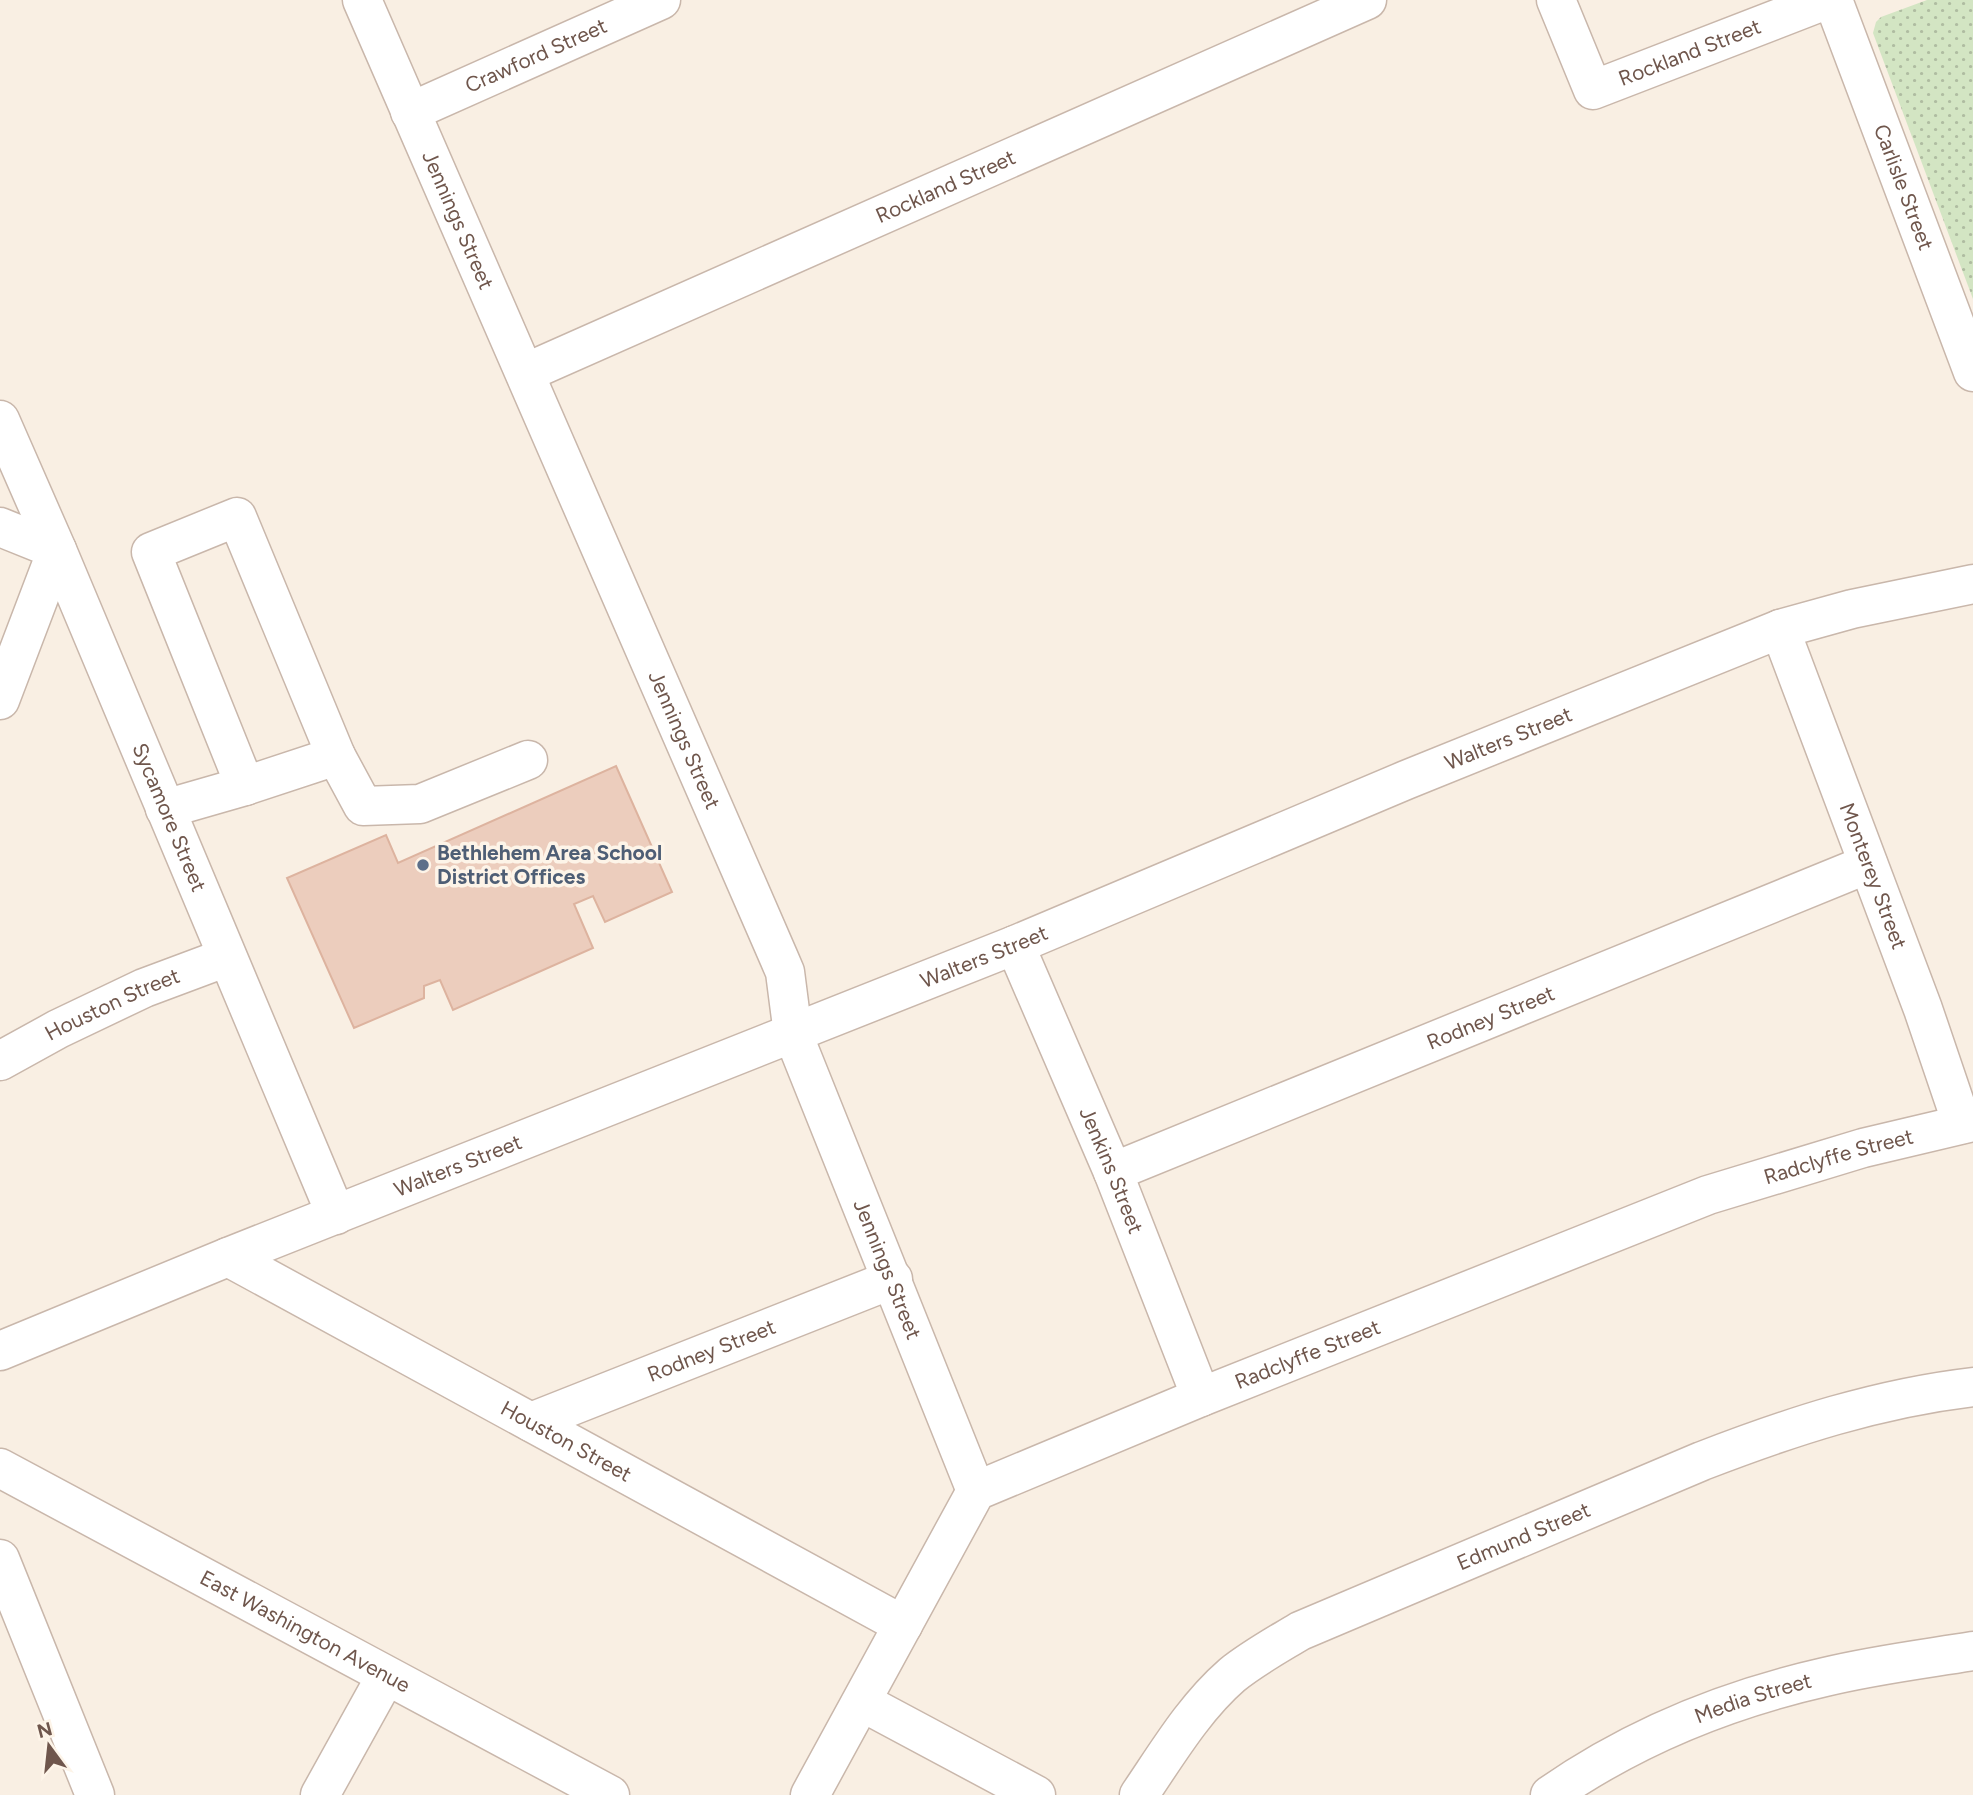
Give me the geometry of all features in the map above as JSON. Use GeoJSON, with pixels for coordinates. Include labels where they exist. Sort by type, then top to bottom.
{"type":"FeatureCollection","features":[{"type":"Feature","properties":{"kind":"street","name":"Jennings Street"},"geometry":{"type":"LineString","coordinates":[[362,0],[779,958],[787,983],[793,1034],[976,1491]]}},
{"type":"Feature","properties":{"kind":"street","name":"Crawford Street"},"geometry":{"type":"LineString","coordinates":[[410,112],[661,0]]}},
{"type":"Feature","properties":{"kind":"street","name":"Rockland Street"},"geometry":{"type":"LineString","coordinates":[[525,373],[1367,0]]}},
{"type":"Feature","properties":{"kind":"street","name":"Rockland Street"},"geometry":{"type":"LineString","coordinates":[[1556,0],[1593,90],[1826,0]]}},
{"type":"Feature","properties":{"kind":"street","name":"Carlisle Street"},"geometry":{"type":"LineString","coordinates":[[1833,0],[1973,372]]}},
{"type":"Feature","properties":{"kind":"street","name":"Sycamore Street"},"geometry":{"type":"LineString","coordinates":[[0,420],[336,1215]]}},
{"type":"Feature","properties":{"kind":"street"},"geometry":{"type":"LineString","coordinates":[[245,786],[151,552],[237,517],[335,756],[363,806],[420,804],[528,760]]}},
{"type":"Feature","properties":{"kind":"street"},"geometry":{"type":"LineString","coordinates":[[0,527],[57,550],[0,700]]}},
{"type":"Feature","properties":{"kind":"street","name":"Walters Street"},"geometry":{"type":"LineString","coordinates":[[0,1351],[228,1257],[1016,945],[1406,780],[1780,629],[1852,609],[1973,584]]}},
{"type":"Feature","properties":{"kind":"street","name":"Monterey Street"},"geometry":{"type":"LineString","coordinates":[[1780,629],[1968,1123]]}},
{"type":"Feature","properties":{"kind":"street"},"geometry":{"type":"LineString","coordinates":[[165,808],[245,786],[335,756]]}},
{"type":"Feature","properties":{"kind":"street","name":"Rodney Street"},"geometry":{"type":"LineString","coordinates":[[1113,1172],[1868,864]]}},
{"type":"Feature","properties":{"kind":"street","name":"Jenkins Street"},"geometry":{"type":"LineString","coordinates":[[1016,945],[1113,1172],[1201,1397]]}},
{"type":"Feature","properties":{"kind":"street","name":"Houston Street"},"geometry":{"type":"LineString","coordinates":[[0,1061],[58,1029],[144,988],[227,957]]}},
{"type":"Feature","properties":{"kind":"street","name":"Radclyffe Street"},"geometry":{"type":"LineString","coordinates":[[976,1491],[1201,1397],[1708,1195],[1800,1166],[1968,1123]]}},
{"type":"Feature","properties":{"kind":"street","name":"Houston Street"},"geometry":{"type":"LineString","coordinates":[[228,1257],[903,1625]]}},
{"type":"Feature","properties":{"kind":"street","name":"Rodney Street"},"geometry":{"type":"LineString","coordinates":[[531,1422],[893,1279]]}},
{"type":"Feature","properties":{"kind":"street","name":"Edmund Street"},"geometry":{"type":"LineString","coordinates":[[1139,1795],[1206,1700],[1232,1675],[1300,1632],[1748,1443],[1844,1412],[1973,1387]]}},
{"type":"Feature","properties":{"kind":"street","name":"East Washington Avenue"},"geometry":{"type":"LineString","coordinates":[[0,1468],[610,1795]]}},
{"type":"Feature","properties":{"kind":"street"},"geometry":{"type":"LineString","coordinates":[[810,1795],[976,1491]]}},
{"type":"Feature","properties":{"kind":"street"},"geometry":{"type":"LineString","coordinates":[[0,1559],[96,1795]]}},
{"type":"Feature","properties":{"kind":"street","name":"Media Street"},"geometry":{"type":"LineString","coordinates":[[1550,1795],[1651,1737],[1694,1717],[1825,1677],[1973,1651]]}},
{"type":"Feature","properties":{"kind":"street"},"geometry":{"type":"LineString","coordinates":[[320,1795],[386,1676]]}},
{"type":"Feature","properties":{"kind":"street"},"geometry":{"type":"LineString","coordinates":[[862,1702],[1036,1795]]}},
{"type":"Feature","properties":{"kind":"green space"},"geometry":{"type":"Polygon","coordinates":[[[1927,0],[1973,0],[1973,299],[1873,33],[1876,22],[1881,17],[1927,0]]]}},
{"type":"Feature","properties":{"kind":"building"},"geometry":{"type":"Polygon","coordinates":[[[616,766],[672,892],[605,922],[593,896],[574,904],[593,948],[453,1010],[440,980],[424,986],[424,998],[354,1028],[287,878],[386,835],[398,863],[616,766]]]}},
{"type":"Feature","properties":{"kind":"place","name":"Bethlehem Area School District Offices"},"geometry":{"type":"Point","coordinates":[423,865]}}]}
